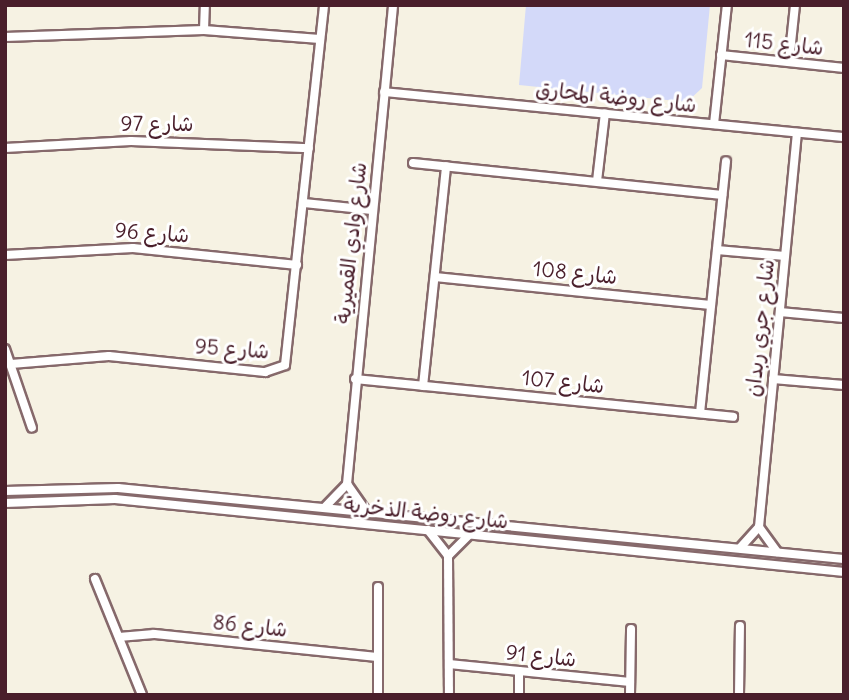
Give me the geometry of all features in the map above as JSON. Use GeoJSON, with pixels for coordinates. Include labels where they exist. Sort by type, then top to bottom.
{"type":"FeatureCollection","features":[{"type":"Feature","properties":{"kind":"street"},"geometry":{"type":"LineString","coordinates":[[204,30],[205,5]]}},
{"type":"Feature","properties":{"kind":"street","name":"شارع 95"},"geometry":{"type":"LineString","coordinates":[[11,364],[109,356],[274,371],[288,358],[324,5]]}},
{"type":"Feature","properties":{"kind":"street","name":"شارع وادي القميرية"},"geometry":{"type":"LineString","coordinates":[[347,485],[355,379],[393,5]]}},
{"type":"Feature","properties":{"kind":"street"},"geometry":{"type":"LineString","coordinates":[[714,124],[727,5]]}},
{"type":"Feature","properties":{"kind":"street"},"geometry":{"type":"LineString","coordinates":[[789,62],[795,5]]}},
{"type":"Feature","properties":{"kind":"street"},"geometry":{"type":"LineString","coordinates":[[5,37],[204,30],[320,38]]}},
{"type":"Feature","properties":{"kind":"street","name":"شارع 115"},"geometry":{"type":"LineString","coordinates":[[721,55],[844,68]]}},
{"type":"Feature","properties":{"kind":"street","name":"شارع روضة المحارق"},"geometry":{"type":"LineString","coordinates":[[384,92],[844,137]]}},
{"type":"Feature","properties":{"kind":"street"},"geometry":{"type":"LineString","coordinates":[[597,181],[605,113]]}},
{"type":"Feature","properties":{"kind":"street","name":"شارع جري ربدان"},"geometry":{"type":"LineString","coordinates":[[759,527],[797,133]]}},
{"type":"Feature","properties":{"kind":"street","name":"شارع 97"},"geometry":{"type":"LineString","coordinates":[[5,148],[155,141],[309,148]]}},
{"type":"Feature","properties":{"kind":"street"},"geometry":{"type":"LineString","coordinates":[[700,413],[726,161]]}},
{"type":"Feature","properties":{"kind":"street"},"geometry":{"type":"LineString","coordinates":[[413,163],[722,195]]}},
{"type":"Feature","properties":{"kind":"street"},"geometry":{"type":"LineString","coordinates":[[423,386],[446,166]]}},
{"type":"Feature","properties":{"kind":"street"},"geometry":{"type":"LineString","coordinates":[[304,203],[372,211]]}},
{"type":"Feature","properties":{"kind":"street","name":"شارع 96"},"geometry":{"type":"LineString","coordinates":[[5,255],[133,248],[297,265]]}},
{"type":"Feature","properties":{"kind":"street"},"geometry":{"type":"LineString","coordinates":[[717,250],[785,256]]}},
{"type":"Feature","properties":{"kind":"street","name":"شارع 108"},"geometry":{"type":"LineString","coordinates":[[435,277],[711,305]]}},
{"type":"Feature","properties":{"kind":"street"},"geometry":{"type":"LineString","coordinates":[[780,312],[844,318]]}},
{"type":"Feature","properties":{"kind":"street"},"geometry":{"type":"LineString","coordinates":[[5,349],[32,428]]}},
{"type":"Feature","properties":{"kind":"street","name":"شارع 107"},"geometry":{"type":"LineString","coordinates":[[355,379],[733,416]]}},
{"type":"Feature","properties":{"kind":"street"},"geometry":{"type":"LineString","coordinates":[[773,379],[844,385]]}},
{"type":"Feature","properties":{"kind":"street","name":"شارع روضة الذخرية"},"geometry":{"type":"LineString","coordinates":[[5,491],[79,485],[844,559]]}},
{"type":"Feature","properties":{"kind":"street"},"geometry":{"type":"LineString","coordinates":[[325,507],[347,485],[366,511]]}},
{"type":"Feature","properties":{"kind":"street","name":"شارع روضة الذخرية"},"geometry":{"type":"LineString","coordinates":[[5,503],[90,498],[844,572]]}},
{"type":"Feature","properties":{"kind":"street"},"geometry":{"type":"LineString","coordinates":[[740,548],[759,527],[777,552]]}},
{"type":"Feature","properties":{"kind":"street"},"geometry":{"type":"LineString","coordinates":[[428,530],[448,556],[449,695]]}},
{"type":"Feature","properties":{"kind":"street"},"geometry":{"type":"LineString","coordinates":[[448,556],[470,535]]}},
{"type":"Feature","properties":{"kind":"street"},"geometry":{"type":"LineString","coordinates":[[95,579],[142,695]]}},
{"type":"Feature","properties":{"kind":"street"},"geometry":{"type":"LineString","coordinates":[[378,587],[378,695]]}},
{"type":"Feature","properties":{"kind":"street"},"geometry":{"type":"LineString","coordinates":[[740,626],[739,694],[750,695]]}},
{"type":"Feature","properties":{"kind":"street"},"geometry":{"type":"LineString","coordinates":[[630,695],[631,629]]}},
{"type":"Feature","properties":{"kind":"street","name":"شارع 86"},"geometry":{"type":"LineString","coordinates":[[119,638],[154,634],[378,657]]}},
{"type":"Feature","properties":{"kind":"street","name":"شارع 91"},"geometry":{"type":"LineString","coordinates":[[449,664],[630,682]]}},
{"type":"Feature","properties":{"kind":"street"},"geometry":{"type":"LineString","coordinates":[[519,671],[519,695]]}},
{"type":"Feature","properties":{"kind":"shaded area"},"geometry":{"type":"Polygon","coordinates":[[[526,5],[710,5],[702,88],[687,102],[519,85],[526,5]]]}}]}
